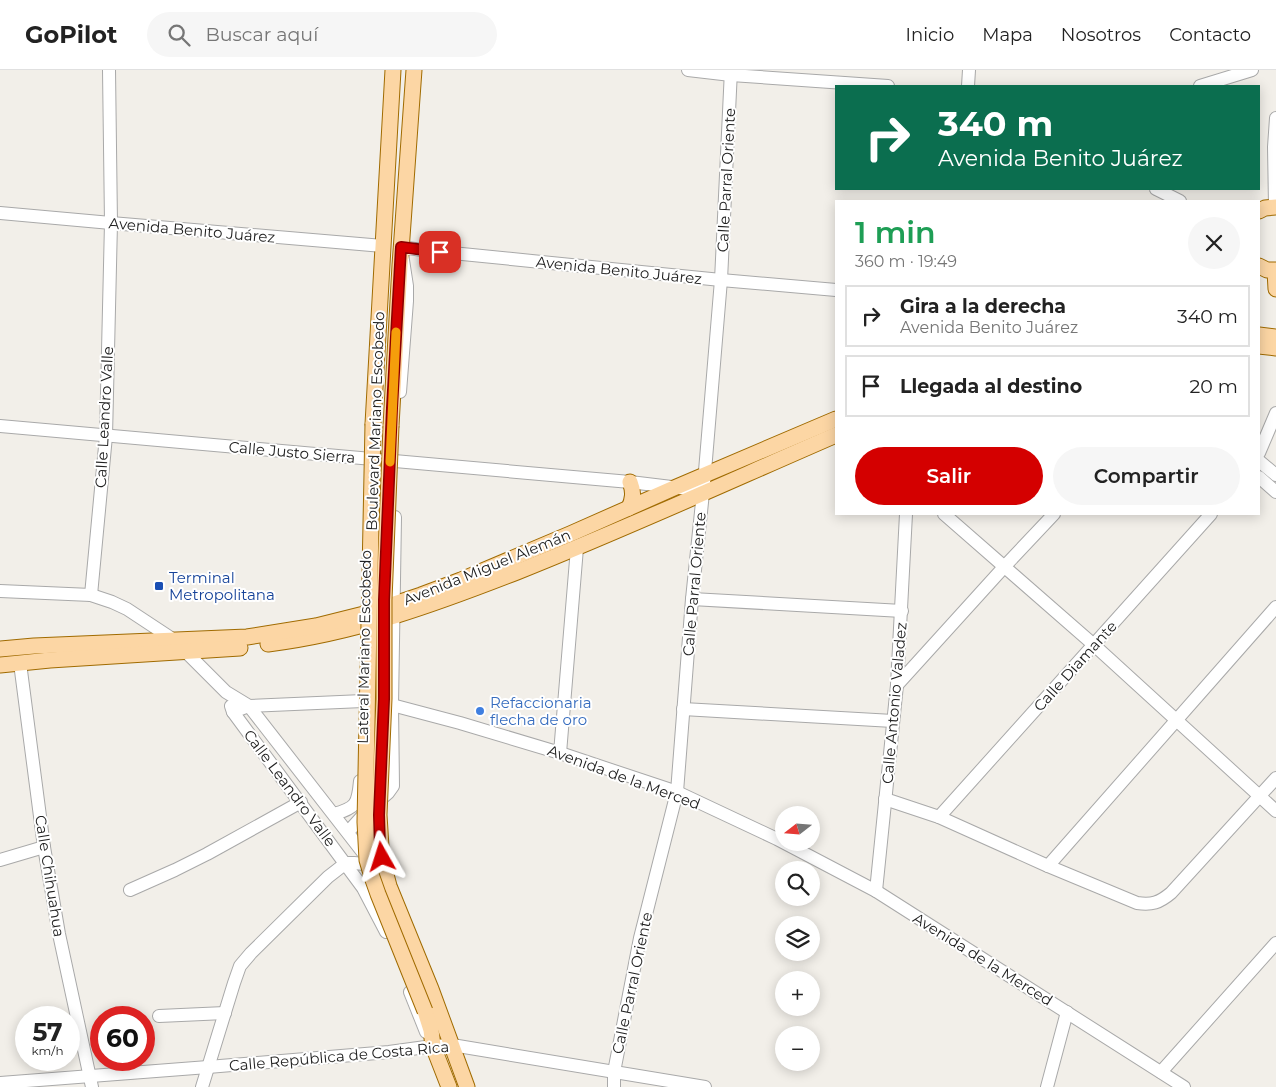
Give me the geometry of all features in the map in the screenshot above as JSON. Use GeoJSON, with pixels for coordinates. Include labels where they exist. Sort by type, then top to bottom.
{"type":"FeatureCollection","features":[{"type":"Feature","properties":{"kind":"main road","name":"Boulevard Mariano Escobedo"},"geometry":{"type":"LineString","coordinates":[[393,70],[383,263],[370,430],[365,822],[367,860],[378,894],[425,1011],[431,1030],[433,1046],[449,1087]]}},
{"type":"Feature","properties":{"kind":"main road","name":"Boulevard Mariano Escobedo"},"geometry":{"type":"LineString","coordinates":[[414,70],[401,247],[394,432],[384,600],[384,699],[379,815],[380,847],[389,886],[431,990],[467,1087]]}},
{"type":"Feature","properties":{"kind":"main road"},"geometry":{"type":"LineString","coordinates":[[1260,210],[1276,206]]}},
{"type":"Feature","properties":{"kind":"main road"},"geometry":{"type":"LineString","coordinates":[[1260,266],[1268,270],[1276,270],[1276,289]]}},
{"type":"Feature","properties":{"kind":"main road"},"geometry":{"type":"LineString","coordinates":[[1260,335],[1276,338]]}},
{"type":"Feature","properties":{"kind":"main road"},"geometry":{"type":"LineString","coordinates":[[1260,346],[1276,348]]}},
{"type":"Feature","properties":{"kind":"main road","name":"Avenida Miguel Alemán"},"geometry":{"type":"LineString","coordinates":[[393,610],[421,595],[835,419]]}},
{"type":"Feature","properties":{"kind":"main road","name":"Avenida Miguel Alemán"},"geometry":{"type":"LineString","coordinates":[[0,665],[236,648],[291,642],[393,610],[446,599],[577,548],[835,435]]}},
{"type":"Feature","properties":{"kind":"main road"},"geometry":{"type":"LineString","coordinates":[[629,508],[633,496],[630,482]]}},
{"type":"Feature","properties":{"kind":"main road","name":"Avenida Miguel Alemán"},"geometry":{"type":"LineString","coordinates":[[0,649],[224,639],[364,620]]}},
{"type":"Feature","properties":{"kind":"street","name":"Calle Leandro Valle"},"geometry":{"type":"LineString","coordinates":[[109,70],[111,224],[106,436],[90,595],[127,609],[174,640],[226,692],[249,706],[389,886]]}},
{"type":"Feature","properties":{"kind":"street"},"geometry":{"type":"LineString","coordinates":[[688,70],[877,85]]}},
{"type":"Feature","properties":{"kind":"street"},"geometry":{"type":"LineString","coordinates":[[968,85],[969,70]]}},
{"type":"Feature","properties":{"kind":"street"},"geometry":{"type":"LineString","coordinates":[[1203,85],[1252,70]]}},
{"type":"Feature","properties":{"kind":"street","name":"Calle Parral Oriente"},"geometry":{"type":"LineString","coordinates":[[614,1087],[614,1072],[640,938],[677,792],[692,599],[721,280],[731,72]]}},
{"type":"Feature","properties":{"kind":"street"},"geometry":{"type":"LineString","coordinates":[[1276,118],[1274,147],[1276,206]]}},
{"type":"Feature","properties":{"kind":"street"},"geometry":{"type":"LineString","coordinates":[[1158,190],[1178,200]]}},
{"type":"Feature","properties":{"kind":"street","name":"Avenida Benito Juárez"},"geometry":{"type":"LineString","coordinates":[[0,213],[383,246]]}},
{"type":"Feature","properties":{"kind":"street","name":"Avenida Benito Juárez"},"geometry":{"type":"LineString","coordinates":[[401,247],[835,290]]}},
{"type":"Feature","properties":{"kind":"street"},"geometry":{"type":"LineString","coordinates":[[1260,451],[1276,413]]}},
{"type":"Feature","properties":{"kind":"street","name":"Calle Justo Sierra"},"geometry":{"type":"LineString","coordinates":[[0,426],[630,482],[703,493]]}},
{"type":"Feature","properties":{"kind":"street"},"geometry":{"type":"LineString","coordinates":[[370,430],[371,441],[376,444],[389,443],[394,432]]}},
{"type":"Feature","properties":{"kind":"street","name":"Lateral Mariano Escobedo"},"geometry":{"type":"LineString","coordinates":[[334,814],[350,809],[357,800],[359,793],[364,701],[364,620],[370,430]]}},
{"type":"Feature","properties":{"kind":"street","name":"Lateral Mariano Escobedo"},"geometry":{"type":"LineString","coordinates":[[348,832],[393,786],[392,704],[396,461],[394,432]]}},
{"type":"Feature","properties":{"kind":"street"},"geometry":{"type":"LineString","coordinates":[[1260,462],[1276,476]]}},
{"type":"Feature","properties":{"kind":"street"},"geometry":{"type":"LineString","coordinates":[[1260,478],[1276,492]]}},
{"type":"Feature","properties":{"kind":"street","name":"Calle Antonio Valadez"},"geometry":{"type":"LineString","coordinates":[[876,891],[897,685],[906,515]]}},
{"type":"Feature","properties":{"kind":"street"},"geometry":{"type":"LineString","coordinates":[[945,515],[1094,645],[1276,811]]}},
{"type":"Feature","properties":{"kind":"street"},"geometry":{"type":"LineString","coordinates":[[897,685],[1053,515]]}},
{"type":"Feature","properties":{"kind":"street","name":"Calle Diamante"},"geometry":{"type":"LineString","coordinates":[[939,817],[1210,515]]}},
{"type":"Feature","properties":{"kind":"street"},"geometry":{"type":"LineString","coordinates":[[560,753],[577,548]]}},
{"type":"Feature","properties":{"kind":"street"},"geometry":{"type":"LineString","coordinates":[[0,591],[90,595]]}},
{"type":"Feature","properties":{"kind":"street"},"geometry":{"type":"LineString","coordinates":[[692,599],[902,611]]}},
{"type":"Feature","properties":{"kind":"street"},"geometry":{"type":"LineString","coordinates":[[1048,866],[1276,607]]}},
{"type":"Feature","properties":{"kind":"street","name":"Calle Chihuahua"},"geometry":{"type":"LineString","coordinates":[[20,663],[44,847],[59,934],[90,1082]]}},
{"type":"Feature","properties":{"kind":"street","name":"Calle Leandro Valle"},"geometry":{"type":"LineString","coordinates":[[226,692],[233,712],[363,888],[386,931],[418,1014],[433,1046]]}},
{"type":"Feature","properties":{"kind":"street","name":"Avenida de la Merced"},"geometry":{"type":"LineString","coordinates":[[233,712],[249,706],[364,701],[392,704],[560,753],[677,792],[777,839],[876,891],[1184,1087]]}},
{"type":"Feature","properties":{"kind":"street"},"geometry":{"type":"LineString","coordinates":[[683,708],[893,721]]}},
{"type":"Feature","properties":{"kind":"street"},"geometry":{"type":"LineString","coordinates":[[885,798],[939,817],[1136,903],[1147,904],[1162,900],[1171,893],[1276,778]]}},
{"type":"Feature","properties":{"kind":"street"},"geometry":{"type":"LineString","coordinates":[[130,890],[207,854],[301,802]]}},
{"type":"Feature","properties":{"kind":"street"},"geometry":{"type":"LineString","coordinates":[[0,860],[44,847]]}},
{"type":"Feature","properties":{"kind":"street"},"geometry":{"type":"LineString","coordinates":[[202,1087],[240,966],[273,931],[346,863],[364,864],[389,886]]}},
{"type":"Feature","properties":{"kind":"street"},"geometry":{"type":"LineString","coordinates":[[1161,1072],[1276,943]]}},
{"type":"Feature","properties":{"kind":"street"},"geometry":{"type":"LineString","coordinates":[[1047,1087],[1067,1012]]}},
{"type":"Feature","properties":{"kind":"street"},"geometry":{"type":"LineString","coordinates":[[159,1016],[225,1013]]}},
{"type":"Feature","properties":{"kind":"street","name":"Calle República de Costa Rica"},"geometry":{"type":"LineString","coordinates":[[0,1083],[90,1082],[208,1067],[452,1045],[705,1087]]}},
{"type":"Feature","properties":{"kind":"slow traffic"},"geometry":{"type":"LineString","coordinates":[[390,462],[396,332]]}},
{"type":"Feature","properties":{"kind":"place","name":"Terminal Metropolitana"},"geometry":{"type":"Point","coordinates":[159,586]}},
{"type":"Feature","properties":{"kind":"place","name":"Refaccionaria flecha de oro"},"geometry":{"type":"Point","coordinates":[480,711]}},
{"type":"Feature","properties":{"kind":"route"},"geometry":{"type":"LineString","coordinates":[[382,857],[379,815],[384,699],[384,600],[401,247],[440,252]]}}]}
